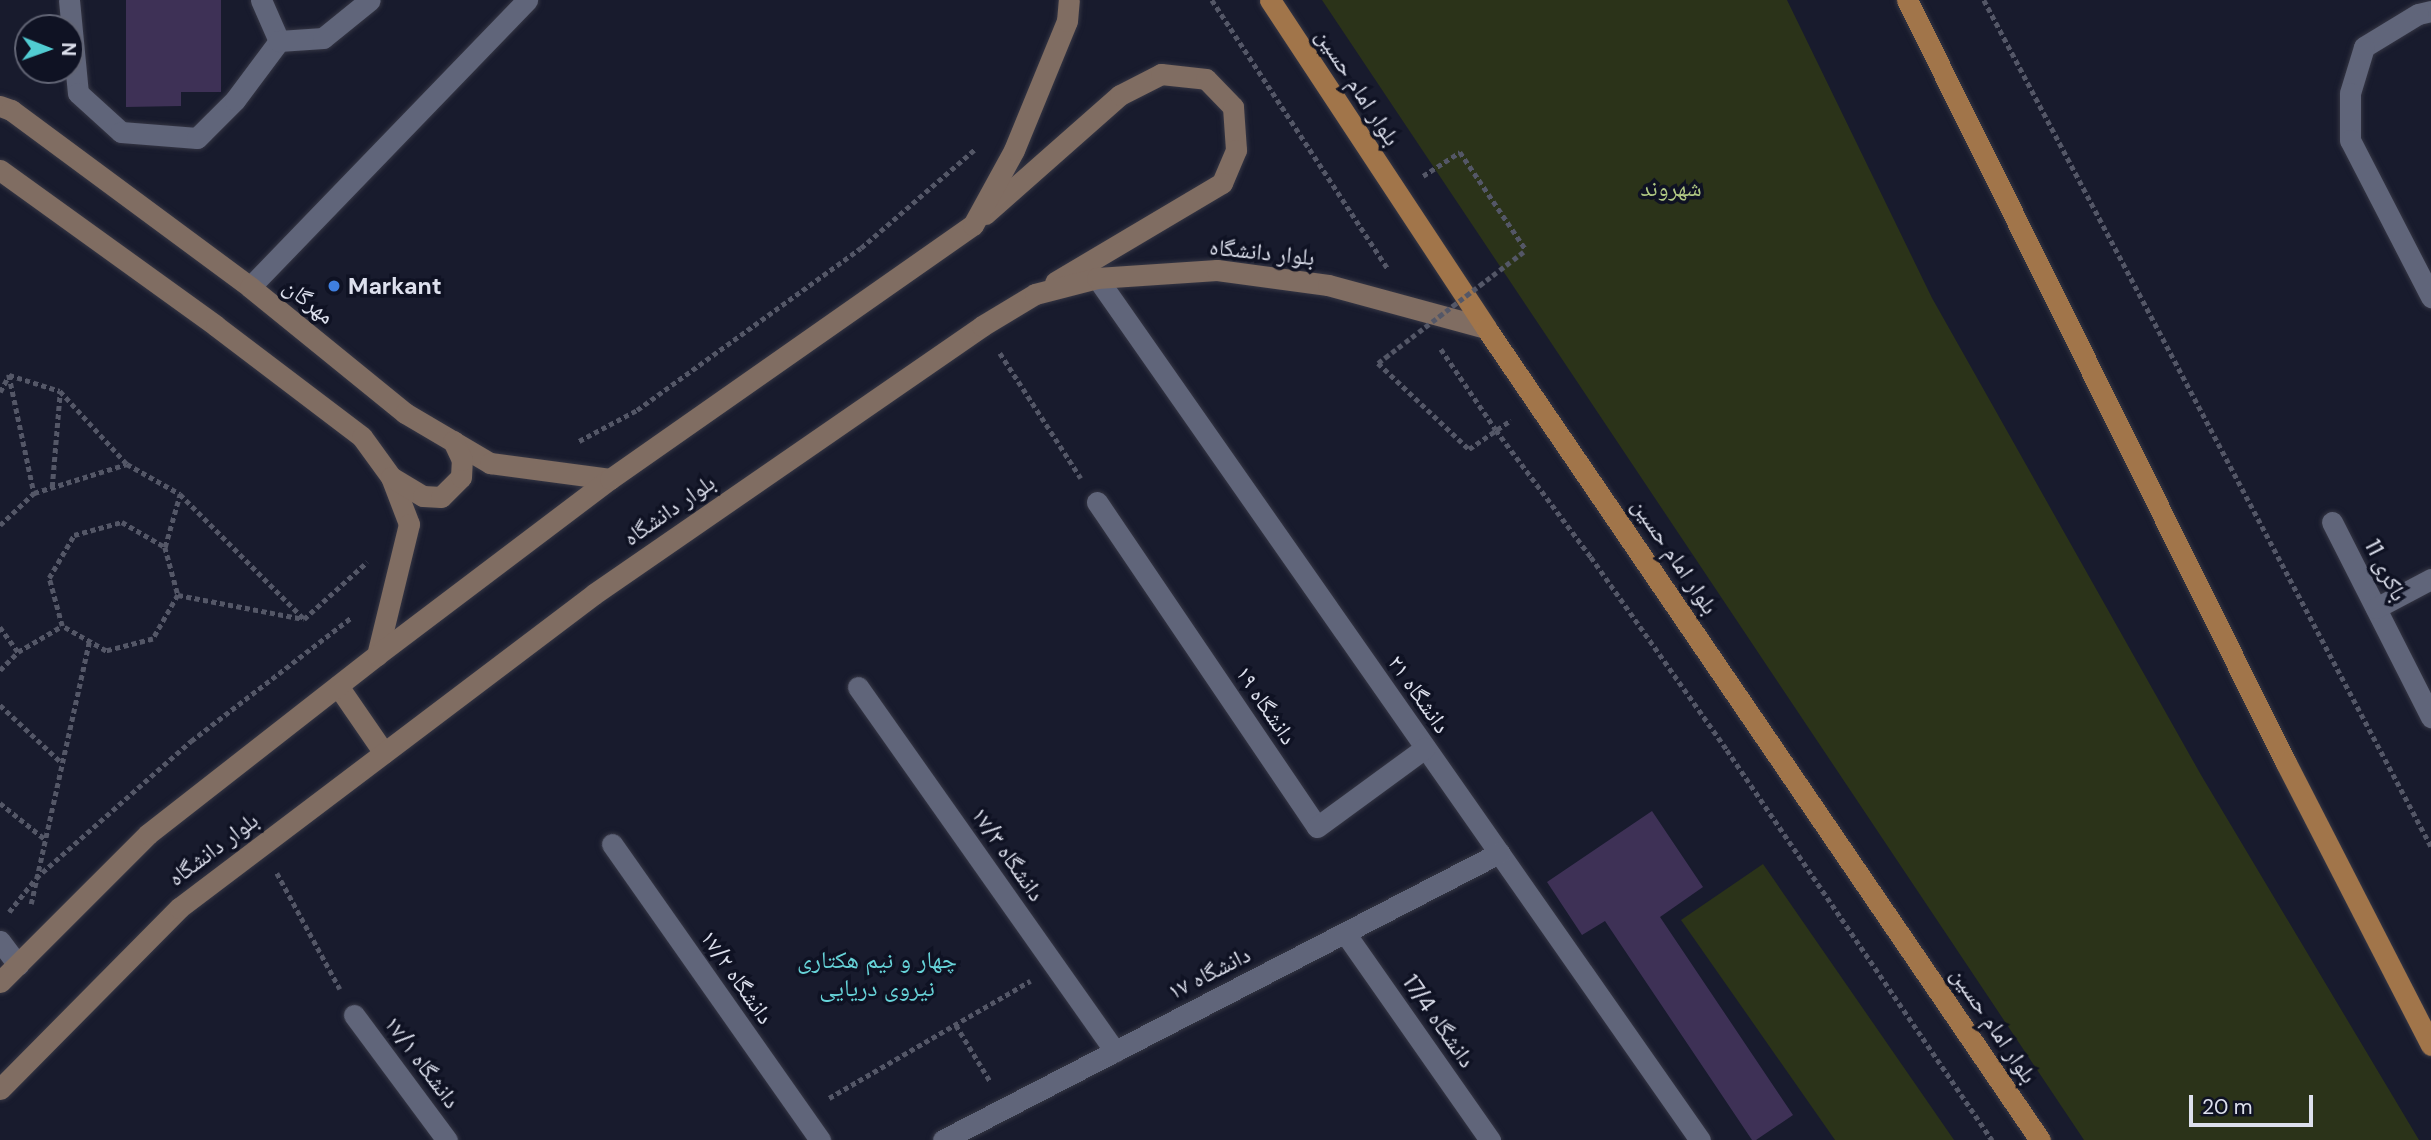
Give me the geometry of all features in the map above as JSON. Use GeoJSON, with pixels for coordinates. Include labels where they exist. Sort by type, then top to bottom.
{"type":"FeatureCollection","features":[{"type":"Feature","properties":{"kind":"main road"},"geometry":{"type":"LineString","coordinates":[[973,225],[1014,150],[1067,20],[1069,0]]}},
{"type":"Feature","properties":{"kind":"main road","name":"بلوار امام حسین"},"geometry":{"type":"LineString","coordinates":[[1270,0],[1486,328],[2040,1140]]}},
{"type":"Feature","properties":{"kind":"main road"},"geometry":{"type":"LineString","coordinates":[[1907,0],[2286,763],[2431,1045]]}},
{"type":"Feature","properties":{"kind":"main road"},"geometry":{"type":"LineString","coordinates":[[0,982],[148,834],[377,655],[610,479],[973,225],[1120,95],[1161,74],[1206,79],[1233,107],[1236,150],[1222,183],[1035,293]]}},
{"type":"Feature","properties":{"kind":"main road","name":"مهرگان"},"geometry":{"type":"LineString","coordinates":[[0,106],[11,110],[250,287],[405,413],[490,463],[610,479]]}},
{"type":"Feature","properties":{"kind":"main road"},"geometry":{"type":"LineString","coordinates":[[0,170],[362,437],[391,477],[409,524],[377,655]]}},
{"type":"Feature","properties":{"kind":"main road","name":"بلوار دانشگاه"},"geometry":{"type":"LineString","coordinates":[[0,1088],[179,908],[594,594],[982,326],[1035,293],[1097,278],[1217,270],[1328,285],[1486,328]]}},
{"type":"Feature","properties":{"kind":"main road"},"geometry":{"type":"LineString","coordinates":[[391,477],[423,496],[441,497],[461,477],[462,460],[453,441]]}},
{"type":"Feature","properties":{"kind":"main road"},"geometry":{"type":"LineString","coordinates":[[338,686],[384,753]]}},
{"type":"Feature","properties":{"kind":"street"},"geometry":{"type":"LineString","coordinates":[[69,0],[78,93],[121,132],[197,138],[235,100],[279,41],[323,38],[370,0]]}},
{"type":"Feature","properties":{"kind":"street"},"geometry":{"type":"LineString","coordinates":[[261,0],[279,41]]}},
{"type":"Feature","properties":{"kind":"street"},"geometry":{"type":"LineString","coordinates":[[250,287],[527,0]]}},
{"type":"Feature","properties":{"kind":"street"},"geometry":{"type":"LineString","coordinates":[[2431,11],[2418,14],[2364,47],[2350,93],[2350,140],[2431,297]]}},
{"type":"Feature","properties":{"kind":"street","name":"دانشگاه ۲۱"},"geometry":{"type":"LineString","coordinates":[[1097,278],[1700,1140]]}},
{"type":"Feature","properties":{"kind":"street","name":"دانشگاه ۱۹"},"geometry":{"type":"LineString","coordinates":[[1097,502],[1317,827],[1425,748]]}},
{"type":"Feature","properties":{"kind":"street","name":"باکری 11"},"geometry":{"type":"LineString","coordinates":[[2332,522],[2431,718]]}},
{"type":"Feature","properties":{"kind":"street"},"geometry":{"type":"LineString","coordinates":[[2376,608],[2431,579]]}},
{"type":"Feature","properties":{"kind":"street","name":"دانشگاه ۱۷/۳"},"geometry":{"type":"LineString","coordinates":[[858,687],[1115,1051]]}},
{"type":"Feature","properties":{"kind":"street","name":"دانشگاه ۱۷/۲"},"geometry":{"type":"LineString","coordinates":[[612,844],[820,1140]]}},
{"type":"Feature","properties":{"kind":"street","name":"دانشگاه ۱۷"},"geometry":{"type":"LineString","coordinates":[[943,1140],[1499,853]]}},
{"type":"Feature","properties":{"kind":"street","name":"دانشگاه 17/4"},"geometry":{"type":"LineString","coordinates":[[1345,933],[1490,1140]]}},
{"type":"Feature","properties":{"kind":"street"},"geometry":{"type":"LineString","coordinates":[[0,942],[18,965]]}},
{"type":"Feature","properties":{"kind":"street","name":"دانشگاه ۱۷/۱"},"geometry":{"type":"LineString","coordinates":[[354,1015],[447,1140]]}},
{"type":"Feature","properties":{"kind":"path"},"geometry":{"type":"LineString","coordinates":[[1212,0],[1427,328]]}},
{"type":"Feature","properties":{"kind":"path"},"geometry":{"type":"LineString","coordinates":[[1984,0],[2431,846]]}},
{"type":"Feature","properties":{"kind":"path"},"geometry":{"type":"LineString","coordinates":[[1396,193],[1460,152],[1527,250],[1378,363],[1469,449],[1538,402]]}},
{"type":"Feature","properties":{"kind":"path"},"geometry":{"type":"LineString","coordinates":[[982,326],[1097,502]]}},
{"type":"Feature","properties":{"kind":"path"},"geometry":{"type":"LineString","coordinates":[[1435,340],[1496,430],[1591,556],[1727,750],[1992,1140]]}},
{"type":"Feature","properties":{"kind":"path"},"geometry":{"type":"LineString","coordinates":[[9,375],[60,391],[127,464],[180,494],[304,619]]}},
{"type":"Feature","properties":{"kind":"path"},"geometry":{"type":"LineString","coordinates":[[0,393],[9,375]]}},
{"type":"Feature","properties":{"kind":"path"},"geometry":{"type":"LineString","coordinates":[[9,375],[34,493]]}},
{"type":"Feature","properties":{"kind":"path"},"geometry":{"type":"LineString","coordinates":[[52,487],[60,391]]}},
{"type":"Feature","properties":{"kind":"path"},"geometry":{"type":"LineString","coordinates":[[0,526],[34,493],[127,464]]}},
{"type":"Feature","properties":{"kind":"path"},"geometry":{"type":"LineString","coordinates":[[165,547],[122,522],[74,535],[49,578],[62,626],[106,652],[153,639],[178,595],[165,547],[180,494]]}},
{"type":"Feature","properties":{"kind":"path"},"geometry":{"type":"LineString","coordinates":[[304,619],[371,559]]}},
{"type":"Feature","properties":{"kind":"path"},"geometry":{"type":"LineString","coordinates":[[178,595],[304,619]]}},
{"type":"Feature","properties":{"kind":"path"},"geometry":{"type":"LineString","coordinates":[[0,670],[18,652],[62,626]]}},
{"type":"Feature","properties":{"kind":"path"},"geometry":{"type":"LineString","coordinates":[[0,627],[18,652]]}},
{"type":"Feature","properties":{"kind":"path"},"geometry":{"type":"LineString","coordinates":[[18,965],[89,642]]}},
{"type":"Feature","properties":{"kind":"path"},"geometry":{"type":"LineString","coordinates":[[0,705],[62,764]]}},
{"type":"Feature","properties":{"kind":"path"},"geometry":{"type":"LineString","coordinates":[[0,803],[45,839]]}},
{"type":"Feature","properties":{"kind":"path"},"geometry":{"type":"LineString","coordinates":[[262,845],[354,1015]]}},
{"type":"Feature","properties":{"kind":"path"},"geometry":{"type":"LineString","coordinates":[[801,1114],[1055,967]]}},
{"type":"Feature","properties":{"kind":"path"},"geometry":{"type":"LineString","coordinates":[[956,1024],[1006,1108]]}},
{"type":"Feature","properties":{"kind":"green space","name":"شهروند"},"geometry":{"type":"Polygon","coordinates":[[[1322,0],[1787,0],[1932,298],[2201,775],[2419,1140],[2084,1140],[1322,0]]]}},
{"type":"Feature","properties":{"kind":"green space"},"geometry":{"type":"Polygon","coordinates":[[[1763,864],[1954,1140],[1835,1140],[1681,920],[1763,864]]]}},
{"type":"Feature","properties":{"kind":"building"},"geometry":{"type":"Polygon","coordinates":[[[126,0],[221,0],[221,92],[181,92],[181,106],[126,107],[126,0]]]}},
{"type":"Feature","properties":{"kind":"building"},"geometry":{"type":"Polygon","coordinates":[[[1652,811],[1703,887],[1660,917],[1793,1115],[1756,1140],[1752,1140],[1605,921],[1582,935],[1547,882],[1652,811]]]}},
{"type":"Feature","properties":{"kind":"place","name":"Markant"},"geometry":{"type":"Point","coordinates":[334,286]}},
{"type":"Feature","properties":{"kind":"district","name":"چهار و نیم هکتاری نیروی دریایی"},"geometry":{"type":"Point","coordinates":[877,974]}}]}
